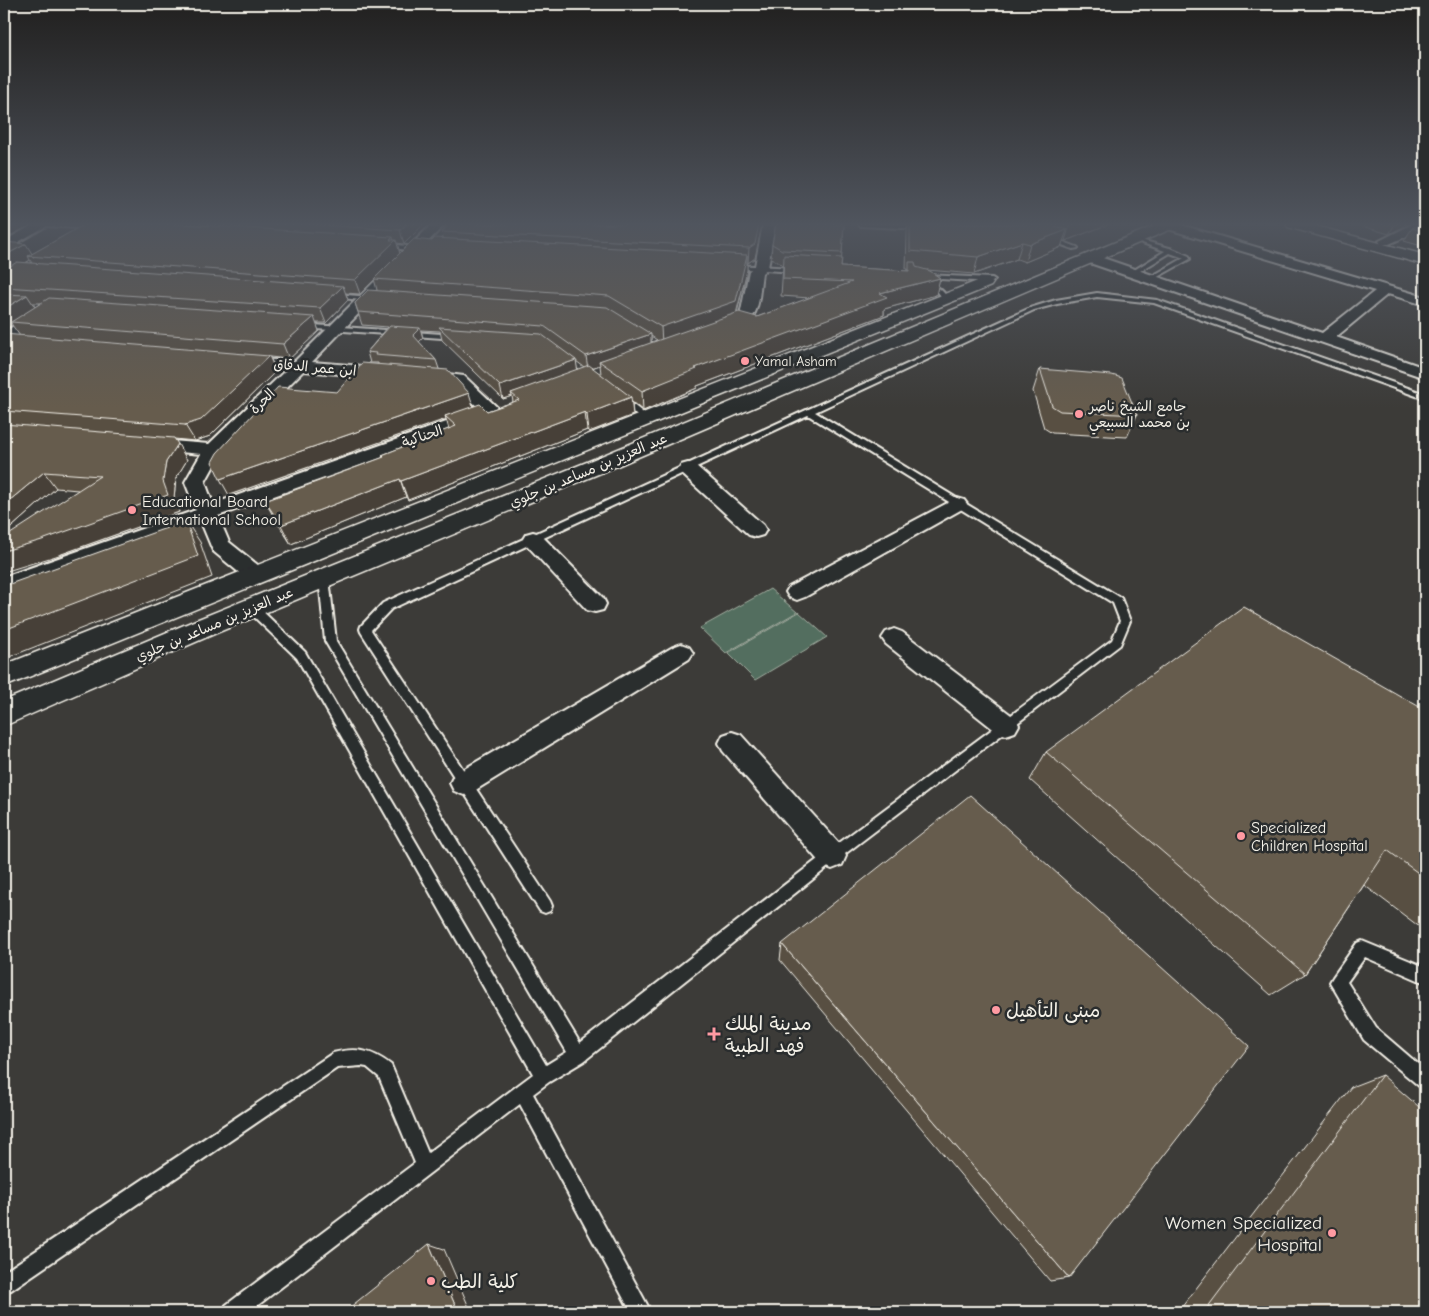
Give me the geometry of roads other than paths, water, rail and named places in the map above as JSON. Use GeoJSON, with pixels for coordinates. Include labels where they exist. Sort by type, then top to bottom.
{"type":"FeatureCollection","features":[{"type":"Feature","properties":{"kind":"main road","name":"عبد العزيز بن مساعد بن جلوي"},"geometry":{"type":"LineString","coordinates":[[4,676],[978,285]]}},
{"type":"Feature","properties":{"kind":"main road","name":"عبد العزيز بن مساعد بن جلوي"},"geometry":{"type":"LineString","coordinates":[[4,714],[252,608],[737,408],[1010,285]]}},
{"type":"Feature","properties":{"kind":"street","name":"الحرة"},"geometry":{"type":"LineString","coordinates":[[256,575],[220,546],[196,482],[213,450],[336,328],[372,299],[385,285]]}},
{"type":"Feature","properties":{"kind":"street"},"geometry":{"type":"LineString","coordinates":[[707,334],[742,322],[747,317],[753,285]]}},
{"type":"Feature","properties":{"kind":"street"},"geometry":{"type":"LineString","coordinates":[[1169,285],[1425,373]]}},
{"type":"Feature","properties":{"kind":"street"},"geometry":{"type":"LineString","coordinates":[[1371,285],[1425,301]]}},
{"type":"Feature","properties":{"kind":"street"},"geometry":{"type":"LineString","coordinates":[[1324,339],[1386,290]]}},
{"type":"Feature","properties":{"kind":"street"},"geometry":{"type":"LineString","coordinates":[[4,340],[51,308]]}},
{"type":"Feature","properties":{"kind":"street"},"geometry":{"type":"LineString","coordinates":[[4,340],[23,343]]}},
{"type":"Feature","properties":{"kind":"street","name":"ابن عمر الدقاق"},"geometry":{"type":"LineString","coordinates":[[220,359],[458,379],[493,412]]}},
{"type":"Feature","properties":{"kind":"street","name":"الحناكية"},"geometry":{"type":"LineString","coordinates":[[4,585],[511,405]]}},
{"type":"Feature","properties":{"kind":"street"},"geometry":{"type":"LineString","coordinates":[[133,443],[213,450]]}},
{"type":"Feature","properties":{"kind":"street"},"geometry":{"type":"LineString","coordinates":[[688,469],[756,530]]}},
{"type":"Feature","properties":{"kind":"street"},"geometry":{"type":"LineString","coordinates":[[797,592],[957,504]]}},
{"type":"Feature","properties":{"kind":"street"},"geometry":{"type":"LineString","coordinates":[[533,539],[595,604]]}},
{"type":"Feature","properties":{"kind":"street"},"geometry":{"type":"LineString","coordinates":[[894,638],[1006,725]]}},
{"type":"Feature","properties":{"kind":"street"},"geometry":{"type":"LineString","coordinates":[[464,783],[681,653]]}},
{"type":"Feature","properties":{"kind":"street"},"geometry":{"type":"LineString","coordinates":[[732,743],[832,856]]}},
{"type":"Feature","properties":{"kind":"lane"},"geometry":{"type":"LineString","coordinates":[[929,285],[940,291],[945,298]]}},
{"type":"Feature","properties":{"kind":"lane"},"geometry":{"type":"LineString","coordinates":[[545,906],[365,629],[386,606],[1032,310],[1056,302],[1097,295],[1155,301],[1425,397]]}},
{"type":"Feature","properties":{"kind":"lane"},"geometry":{"type":"LineString","coordinates":[[328,296],[372,299]]}},
{"type":"Feature","properties":{"kind":"lane"},"geometry":{"type":"LineString","coordinates":[[32,306],[51,308]]}},
{"type":"Feature","properties":{"kind":"lane"},"geometry":{"type":"LineString","coordinates":[[297,325],[460,337]]}},
{"type":"Feature","properties":{"kind":"lane"},"geometry":{"type":"LineString","coordinates":[[614,395],[646,418]]}},
{"type":"Feature","properties":{"kind":"lane"},"geometry":{"type":"LineString","coordinates":[[233,1312],[522,1091],[578,1055],[832,856],[1116,642],[1125,621],[1117,602],[809,412]]}},
{"type":"Feature","properties":{"kind":"lane"},"geometry":{"type":"LineString","coordinates":[[324,578],[331,642],[578,1055]]}},
{"type":"Feature","properties":{"kind":"lane"},"geometry":{"type":"LineString","coordinates":[[252,608],[301,655],[543,1076]]}},
{"type":"Feature","properties":{"kind":"lane"},"geometry":{"type":"LineString","coordinates":[[1425,974],[1362,948],[1338,982],[1370,1034],[1425,1080]]}},
{"type":"Feature","properties":{"kind":"lane"},"geometry":{"type":"LineString","coordinates":[[4,1282],[333,1062],[353,1056],[374,1060],[385,1070],[425,1166]]}},
{"type":"Feature","properties":{"kind":"lane"},"geometry":{"type":"LineString","coordinates":[[522,1091],[641,1312]]}},
{"type":"Feature","properties":{"kind":"place","name":"Yamal Asham"},"geometry":{"type":"Point","coordinates":[745,361]}},
{"type":"Feature","properties":{"kind":"place","name":"جامع الشيخ ناصر بن محمد السبيعي"},"geometry":{"type":"Point","coordinates":[1079,414]}},
{"type":"Feature","properties":{"kind":"place","name":"Educational Board International School"},"geometry":{"type":"Point","coordinates":[132,510]}},
{"type":"Feature","properties":{"kind":"place","name":"Specialized Children Hospital"},"geometry":{"type":"Point","coordinates":[1241,836]}},
{"type":"Feature","properties":{"kind":"place","name":"مبنى التأهيل"},"geometry":{"type":"Point","coordinates":[996,1010]}},
{"type":"Feature","properties":{"kind":"place","name":"مدينة الملك فهد الطبية"},"geometry":{"type":"Point","coordinates":[714,1034]}},
{"type":"Feature","properties":{"kind":"place","name":"Women Specialized Hospital"},"geometry":{"type":"Point","coordinates":[1332,1233]}},
{"type":"Feature","properties":{"kind":"place","name":"كلية الطب"},"geometry":{"type":"Point","coordinates":[431,1281]}}]}
